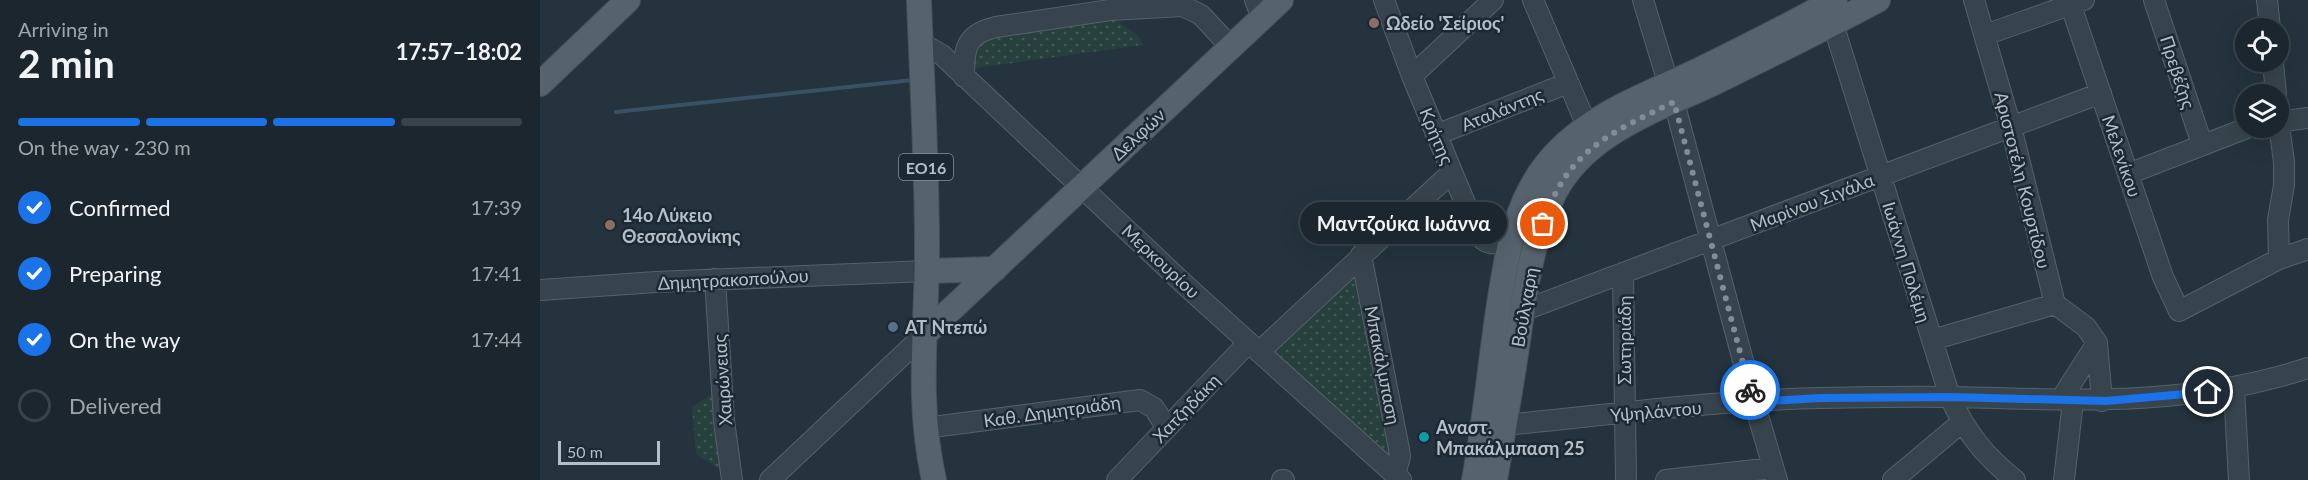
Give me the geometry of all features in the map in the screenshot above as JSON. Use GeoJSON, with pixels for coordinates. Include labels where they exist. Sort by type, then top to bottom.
{"type":"FeatureCollection","features":[{"type":"Feature","properties":{"kind":"main road"},"geometry":{"type":"LineString","coordinates":[[540,84],[628,0]]}},
{"type":"Feature","properties":{"kind":"main road","name":"ΕΟ16"},"geometry":{"type":"LineString","coordinates":[[919,0],[926,168],[927,271],[923,393],[925,428],[934,480]]}},
{"type":"Feature","properties":{"kind":"main road","name":"Δελφών"},"geometry":{"type":"LineString","coordinates":[[925,334],[1230,47],[1259,9],[1281,0]]}},
{"type":"Feature","properties":{"kind":"main road","name":"Βούλγαρη"},"geometry":{"type":"LineString","coordinates":[[1495,480],[1522,311],[1535,251],[1547,211],[1569,171],[1588,150],[1671,93],[1824,8],[1878,0]]}},
{"type":"Feature","properties":{"kind":"main road","name":"Βούλγαρη"},"geometry":{"type":"LineString","coordinates":[[1474,480],[1502,285],[1513,237],[1525,200],[1538,176],[1551,160],[1587,126],[1608,112],[1671,93]]}},
{"type":"Feature","properties":{"kind":"main road"},"geometry":{"type":"LineString","coordinates":[[927,271],[995,269]]}},
{"type":"Feature","properties":{"kind":"street","name":"Κρήτης"},"geometry":{"type":"LineString","coordinates":[[1384,0],[1436,135],[1482,240],[1492,244],[1513,237]]}},
{"type":"Feature","properties":{"kind":"street"},"geometry":{"type":"LineString","coordinates":[[1412,76],[1493,0]]}},
{"type":"Feature","properties":{"kind":"street"},"geometry":{"type":"LineString","coordinates":[[1533,0],[1587,126]]}},
{"type":"Feature","properties":{"kind":"street"},"geometry":{"type":"LineString","coordinates":[[1643,0],[1671,93],[1775,474],[1666,480]]}},
{"type":"Feature","properties":{"kind":"street","name":"Αριστοτέλη Κουρτίδου"},"geometry":{"type":"LineString","coordinates":[[1974,0],[2011,127],[2055,304]]}},
{"type":"Feature","properties":{"kind":"street","name":"Πρεβέζης"},"geometry":{"type":"LineString","coordinates":[[2154,0],[2202,144]]}},
{"type":"Feature","properties":{"kind":"street"},"geometry":{"type":"LineString","coordinates":[[2267,0],[2269,18]]}},
{"type":"Feature","properties":{"kind":"street"},"geometry":{"type":"LineString","coordinates":[[1985,35],[2075,2]]}},
{"type":"Feature","properties":{"kind":"street","name":"Μελενίκου"},"geometry":{"type":"LineString","coordinates":[[2075,2],[2101,93],[2128,174],[2163,277],[2179,311],[2279,259]]}},
{"type":"Feature","properties":{"kind":"street"},"geometry":{"type":"LineString","coordinates":[[964,77],[964,58],[968,44],[979,32],[1109,5],[1183,6],[1202,15],[1230,47]]}},
{"type":"Feature","properties":{"kind":"street","name":"Ιωάννη Πολέμη"},"geometry":{"type":"LineString","coordinates":[[1824,8],[1881,176],[1950,397],[1961,423],[1991,460],[2015,480]]}},
{"type":"Feature","properties":{"kind":"street","name":"Μερκουρίου"},"geometry":{"type":"LineString","coordinates":[[921,43],[942,55],[1254,348],[1398,477]]}},
{"type":"Feature","properties":{"kind":"street","name":"Αταλάντης"},"geometry":{"type":"LineString","coordinates":[[1436,135],[1568,82]]}},
{"type":"Feature","properties":{"kind":"street","name":"Μαρίνου Σιγάλα"},"geometry":{"type":"LineString","coordinates":[[1522,311],[2101,93]]}},
{"type":"Feature","properties":{"kind":"street"},"geometry":{"type":"LineString","coordinates":[[2289,120],[2308,117]]}},
{"type":"Feature","properties":{"kind":"street"},"geometry":{"type":"LineString","coordinates":[[2128,174],[2235,132]]}},
{"type":"Feature","properties":{"kind":"street"},"geometry":{"type":"LineString","coordinates":[[2281,138],[2284,184],[2278,220],[2279,259],[2308,249]]}},
{"type":"Feature","properties":{"kind":"street","name":"Χατζηδάκη"},"geometry":{"type":"LineString","coordinates":[[1122,478],[1167,428],[1452,172]]}},
{"type":"Feature","properties":{"kind":"street","name":"Μπακάλμπαση"},"geometry":{"type":"LineString","coordinates":[[1361,255],[1399,449],[1398,477]]}},
{"type":"Feature","properties":{"kind":"street","name":"Δημητρακοπούλου"},"geometry":{"type":"LineString","coordinates":[[540,290],[716,279],[927,271]]}},
{"type":"Feature","properties":{"kind":"street","name":"Σωτηριάδη"},"geometry":{"type":"LineString","coordinates":[[1623,273],[1626,480]]}},
{"type":"Feature","properties":{"kind":"street","name":"Χαιρώνειας"},"geometry":{"type":"LineString","coordinates":[[716,279],[724,421],[732,480]]}},
{"type":"Feature","properties":{"kind":"street"},"geometry":{"type":"LineString","coordinates":[[1932,340],[2055,304],[2086,327],[2097,343],[2102,401]]}},
{"type":"Feature","properties":{"kind":"street"},"geometry":{"type":"LineString","coordinates":[[770,480],[925,334]]}},
{"type":"Feature","properties":{"kind":"street"},"geometry":{"type":"LineString","coordinates":[[2064,480],[2073,401],[2065,393],[2097,343]]}},
{"type":"Feature","properties":{"kind":"street","name":"Υψηλάντου"},"geometry":{"type":"LineString","coordinates":[[1505,425],[1820,398],[1950,397],[2073,401],[2152,398],[2234,388],[2276,379],[2308,368]]}},
{"type":"Feature","properties":{"kind":"street"},"geometry":{"type":"LineString","coordinates":[[2234,388],[2239,480]]}},
{"type":"Feature","properties":{"kind":"street","name":"Καθ. Δημητριάδη"},"geometry":{"type":"LineString","coordinates":[[925,428],[1140,400],[1154,408],[1167,428]]}},
{"type":"Feature","properties":{"kind":"street"},"geometry":{"type":"LineString","coordinates":[[1893,480],[1961,423]]}},
{"type":"Feature","properties":{"kind":"green space"},"geometry":{"type":"Polygon","coordinates":[[[1113,18],[1137,35],[1143,45],[969,69],[977,39],[1113,18]]]}},
{"type":"Feature","properties":{"kind":"green space"},"geometry":{"type":"Polygon","coordinates":[[[1361,255],[1397,467],[1259,352],[1361,255]]]}},
{"type":"Feature","properties":{"kind":"green space"},"geometry":{"type":"Polygon","coordinates":[[[712,394],[721,470],[696,454],[692,407],[712,394]]]}},
{"type":"Feature","properties":{"kind":"waterway"},"geometry":{"type":"LineString","coordinates":[[616,112],[913,80]]}},
{"type":"Feature","properties":{"kind":"way so far"},"geometry":{"type":"LineString","coordinates":[[1543,224],[1555,193],[1588,150],[1622,127],[1674,102],[1750,390]]}},
{"type":"Feature","properties":{"kind":"place","name":"Ωδείο 'Σείριος'"},"geometry":{"type":"Point","coordinates":[1374,23]}},
{"type":"Feature","properties":{"kind":"place","name":"Μαντζούκα Ιωάννα"},"geometry":{"type":"Point","coordinates":[1543,224]}},
{"type":"Feature","properties":{"kind":"place","name":"14ο Λύκειο Θεσσαλονίκης"},"geometry":{"type":"Point","coordinates":[610,225]}},
{"type":"Feature","properties":{"kind":"place","name":"ΑΤ Ντεπώ"},"geometry":{"type":"Point","coordinates":[893,327]}},
{"type":"Feature","properties":{"kind":"place","name":"Αναστ. Μπακάλμπαση 25"},"geometry":{"type":"Point","coordinates":[1424,437]}},
{"type":"Feature","properties":{"kind":"route"},"geometry":{"type":"LineString","coordinates":[[1750,390],[1754,402],[1820,398],[1950,397],[2106,401],[2208,392]]}}]}
